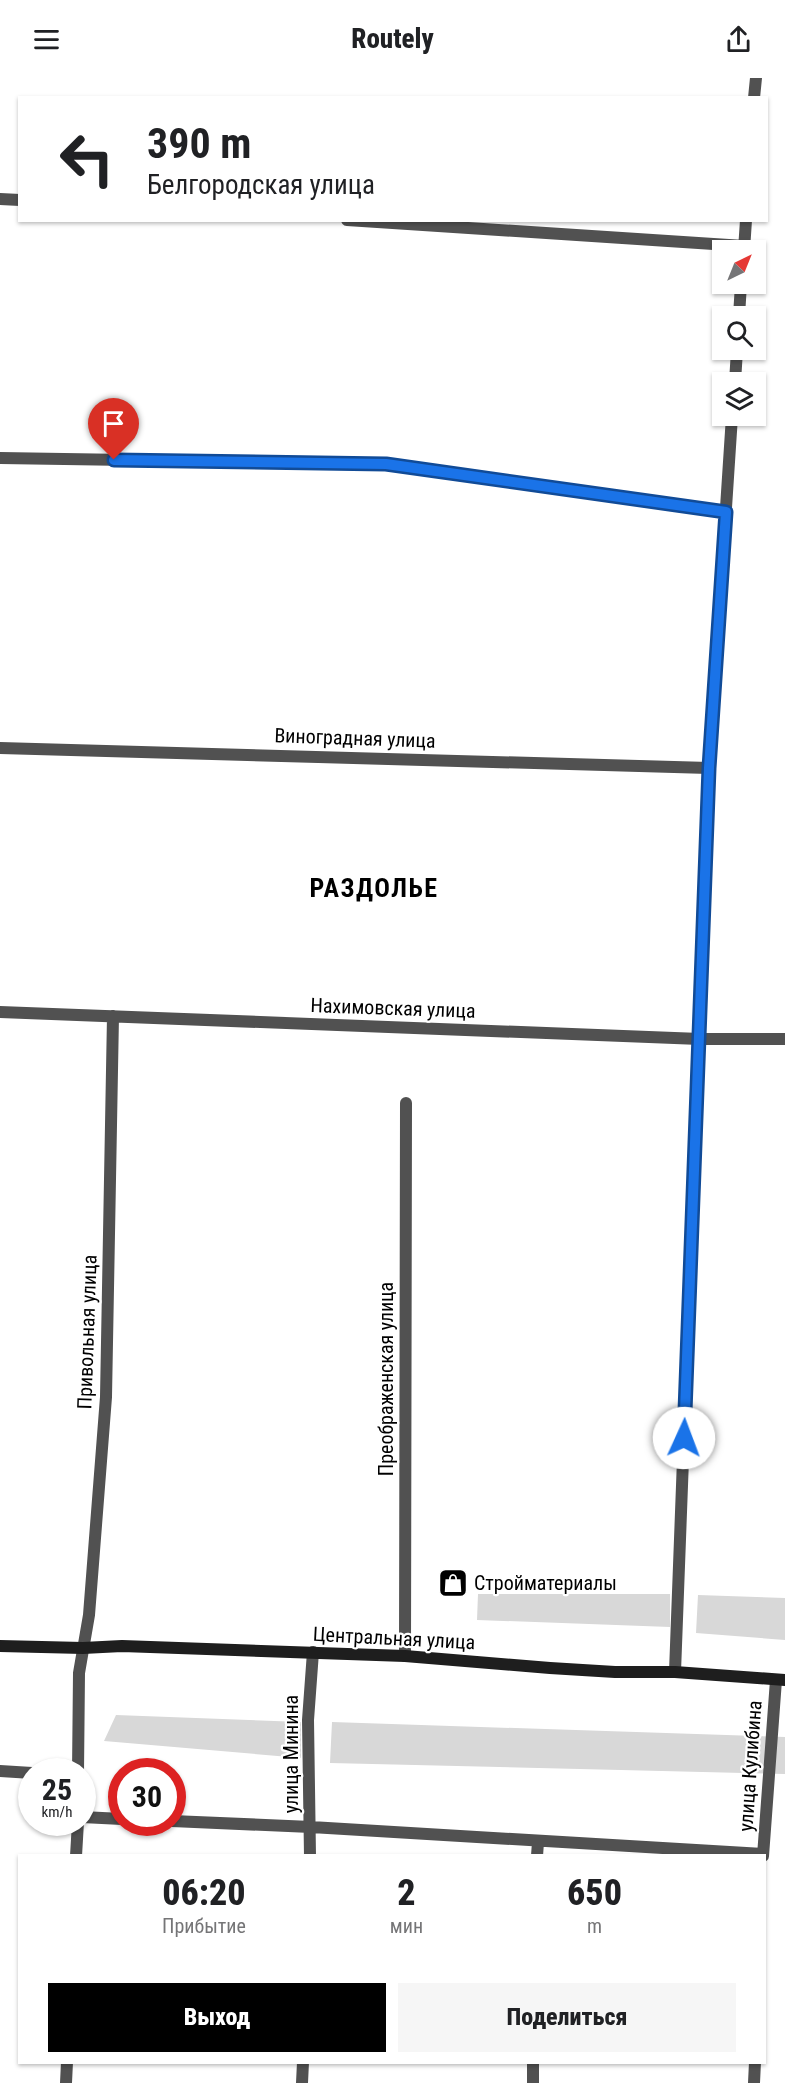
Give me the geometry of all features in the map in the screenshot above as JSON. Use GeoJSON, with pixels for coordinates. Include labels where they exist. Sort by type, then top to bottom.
{"type":"FeatureCollection","features":[{"type":"Feature","properties":{"kind":"main road","name":"Центральная улица"},"geometry":{"type":"LineString","coordinates":[[0,1646],[122,1646],[405,1656],[615,1672],[675,1672],[780,1680]]}},
{"type":"Feature","properties":{"kind":"street"},"geometry":{"type":"LineString","coordinates":[[754,96],[756,78]]}},
{"type":"Feature","properties":{"kind":"street"},"geometry":{"type":"LineString","coordinates":[[0,199],[18,200]]}},
{"type":"Feature","properties":{"kind":"street"},"geometry":{"type":"LineString","coordinates":[[375,222],[712,246]]}},
{"type":"Feature","properties":{"kind":"street"},"geometry":{"type":"LineString","coordinates":[[745,240],[746,222]]}},
{"type":"Feature","properties":{"kind":"street"},"geometry":{"type":"LineString","coordinates":[[675,1672],[709,768],[731,426]]}},
{"type":"Feature","properties":{"kind":"street"},"geometry":{"type":"LineString","coordinates":[[0,458],[386,464],[726,512]]}},
{"type":"Feature","properties":{"kind":"street","name":"Виноградная улица"},"geometry":{"type":"LineString","coordinates":[[0,748],[709,768]]}},
{"type":"Feature","properties":{"kind":"street","name":"Нахимовская улица"},"geometry":{"type":"LineString","coordinates":[[0,1012],[700,1039],[785,1039]]}},
{"type":"Feature","properties":{"kind":"street","name":"Привольная улица"},"geometry":{"type":"LineString","coordinates":[[78,1758],[79,1673],[89,1615],[106,1397],[113,1016]]}},
{"type":"Feature","properties":{"kind":"street","name":"Преображенская улица"},"geometry":{"type":"LineString","coordinates":[[405,1656],[406,1103]]}},
{"type":"Feature","properties":{"kind":"street","name":"улица Минина"},"geometry":{"type":"LineString","coordinates":[[310,1854],[308,1720],[313,1652]]}},
{"type":"Feature","properties":{"kind":"street","name":"улица Кулибина"},"geometry":{"type":"LineString","coordinates":[[763,1854],[780,1680]]}},
{"type":"Feature","properties":{"kind":"street"},"geometry":{"type":"LineString","coordinates":[[0,1771],[18,1772]]}},
{"type":"Feature","properties":{"kind":"street"},"geometry":{"type":"LineString","coordinates":[[186,1822],[311,1827],[746,1854]]}},
{"type":"Feature","properties":{"kind":"street"},"geometry":{"type":"LineString","coordinates":[[76,1854],[77,1836]]}},
{"type":"Feature","properties":{"kind":"street"},"geometry":{"type":"LineString","coordinates":[[537,1842],[537,1854]]}},
{"type":"Feature","properties":{"kind":"street"},"geometry":{"type":"LineString","coordinates":[[66,2083],[67,2064]]}},
{"type":"Feature","properties":{"kind":"street"},"geometry":{"type":"LineString","coordinates":[[302,2083],[303,2064]]}},
{"type":"Feature","properties":{"kind":"street"},"geometry":{"type":"LineString","coordinates":[[533,2064],[533,2083]]}},
{"type":"Feature","properties":{"kind":"street"},"geometry":{"type":"LineString","coordinates":[[754,2064],[754,2083]]}},
{"type":"Feature","properties":{"kind":"shaded area"},"geometry":{"type":"Polygon","coordinates":[[[478,1594],[670,1594],[670,1627],[477,1620],[478,1594]]]}},
{"type":"Feature","properties":{"kind":"shaded area"},"geometry":{"type":"Polygon","coordinates":[[[698,1595],[785,1598],[785,1640],[696,1633],[698,1595]]]}},
{"type":"Feature","properties":{"kind":"shaded area"},"geometry":{"type":"Polygon","coordinates":[[[116,1715],[301,1722],[301,1758],[104,1741],[116,1715]]]}},
{"type":"Feature","properties":{"kind":"shaded area"},"geometry":{"type":"Polygon","coordinates":[[[332,1722],[785,1737],[785,1774],[330,1763],[332,1722]]]}},
{"type":"Feature","properties":{"kind":"place","name":"Стройматериалы"},"geometry":{"type":"Point","coordinates":[453,1583]}},
{"type":"Feature","properties":{"kind":"district","name":"РАЗДОЛЬЕ"},"geometry":{"type":"Point","coordinates":[374,888]}},
{"type":"Feature","properties":{"kind":"route"},"geometry":{"type":"LineString","coordinates":[[114,460],[386,464],[726,512],[709,768],[684,1438]]}}]}
